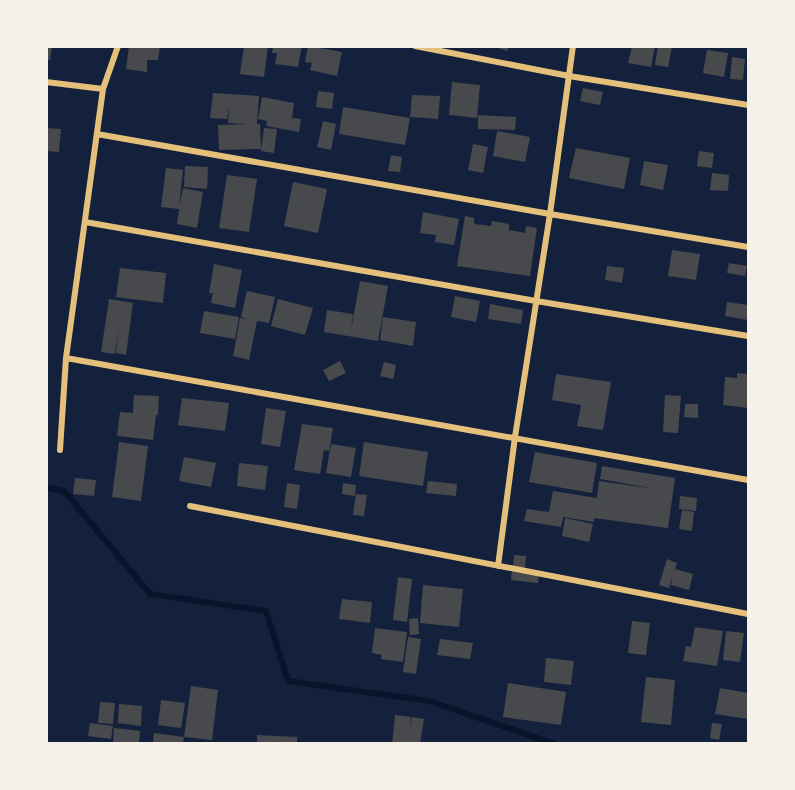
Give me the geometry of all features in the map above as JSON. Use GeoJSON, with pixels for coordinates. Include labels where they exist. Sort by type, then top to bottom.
{"type":"FeatureCollection","features":[{"type":"Feature","properties":{"kind":"street"},"geometry":{"type":"LineString","coordinates":[[60,450],[66,358],[103,88],[118,46]]}},
{"type":"Feature","properties":{"kind":"street"},"geometry":{"type":"LineString","coordinates":[[415,46],[569,76],[748,105]]}},
{"type":"Feature","properties":{"kind":"street"},"geometry":{"type":"LineString","coordinates":[[498,566],[573,46]]}},
{"type":"Feature","properties":{"kind":"street"},"geometry":{"type":"LineString","coordinates":[[46,82],[103,88]]}},
{"type":"Feature","properties":{"kind":"street"},"geometry":{"type":"LineString","coordinates":[[97,134],[748,247]]}},
{"type":"Feature","properties":{"kind":"street"},"geometry":{"type":"LineString","coordinates":[[85,222],[748,336]]}},
{"type":"Feature","properties":{"kind":"street"},"geometry":{"type":"LineString","coordinates":[[66,358],[748,480]]}},
{"type":"Feature","properties":{"kind":"street"},"geometry":{"type":"LineString","coordinates":[[190,506],[748,614]]}},
{"type":"Feature","properties":{"kind":"building"},"geometry":{"type":"Polygon","coordinates":[[[46,46],[52,46],[50,60],[46,59],[46,46]]]}},
{"type":"Feature","properties":{"kind":"building"},"geometry":{"type":"Polygon","coordinates":[[[129,46],[160,46],[158,60],[147,60],[147,72],[126,69],[129,46]]]}},
{"type":"Feature","properties":{"kind":"building"},"geometry":{"type":"Polygon","coordinates":[[[244,46],[268,46],[264,77],[240,74],[244,46]]]}},
{"type":"Feature","properties":{"kind":"building"},"geometry":{"type":"Polygon","coordinates":[[[273,46],[302,46],[298,67],[275,64],[277,53],[272,53],[273,46]]]}},
{"type":"Feature","properties":{"kind":"building"},"geometry":{"type":"Polygon","coordinates":[[[308,46],[342,52],[337,76],[310,70],[312,63],[305,62],[308,46]]]}},
{"type":"Feature","properties":{"kind":"building"},"geometry":{"type":"Polygon","coordinates":[[[493,46],[509,46],[507,51],[493,46]]]}},
{"type":"Feature","properties":{"kind":"building"},"geometry":{"type":"Polygon","coordinates":[[[632,46],[655,46],[651,67],[628,63],[632,46]]]}},
{"type":"Feature","properties":{"kind":"building"},"geometry":{"type":"Polygon","coordinates":[[[658,46],[672,47],[668,67],[655,65],[658,46]]]}},
{"type":"Feature","properties":{"kind":"building"},"geometry":{"type":"Polygon","coordinates":[[[707,50],[728,53],[724,77],[703,73],[707,50]]]}},
{"type":"Feature","properties":{"kind":"building"},"geometry":{"type":"Polygon","coordinates":[[[732,57],[745,59],[743,80],[730,79],[732,57]]]}},
{"type":"Feature","properties":{"kind":"building"},"geometry":{"type":"Polygon","coordinates":[[[452,82],[480,85],[477,118],[449,115],[452,82]]]}},
{"type":"Feature","properties":{"kind":"building"},"geometry":{"type":"Polygon","coordinates":[[[583,88],[603,92],[600,105],[580,101],[583,88]]]}},
{"type":"Feature","properties":{"kind":"building"},"geometry":{"type":"Polygon","coordinates":[[[318,91],[334,93],[332,109],[316,107],[318,91]]]}},
{"type":"Feature","properties":{"kind":"building"},"geometry":{"type":"Polygon","coordinates":[[[213,93],[259,96],[257,124],[260,124],[261,149],[219,150],[218,125],[249,124],[228,123],[229,106],[227,119],[210,118],[213,93]]]}},
{"type":"Feature","properties":{"kind":"building"},"geometry":{"type":"Polygon","coordinates":[[[412,95],[440,96],[438,119],[410,117],[412,95]]]}},
{"type":"Feature","properties":{"kind":"building"},"geometry":{"type":"Polygon","coordinates":[[[262,97],[294,103],[292,118],[301,119],[299,132],[266,126],[267,121],[258,119],[262,97]]]}},
{"type":"Feature","properties":{"kind":"building"},"geometry":{"type":"Polygon","coordinates":[[[343,107],[410,118],[405,145],[339,134],[343,107]]]}},
{"type":"Feature","properties":{"kind":"building"},"geometry":{"type":"Polygon","coordinates":[[[478,115],[516,117],[515,130],[478,129],[478,115]]]}},
{"type":"Feature","properties":{"kind":"building"},"geometry":{"type":"Polygon","coordinates":[[[323,121],[336,124],[331,150],[317,147],[323,121]]]}},
{"type":"Feature","properties":{"kind":"building"},"geometry":{"type":"Polygon","coordinates":[[[46,128],[61,129],[59,152],[46,151],[46,128]]]}},
{"type":"Feature","properties":{"kind":"building"},"geometry":{"type":"Polygon","coordinates":[[[264,128],[277,129],[274,153],[261,151],[264,128]]]}},
{"type":"Feature","properties":{"kind":"building"},"geometry":{"type":"Polygon","coordinates":[[[497,131],[530,137],[525,162],[493,156],[497,131]]]}},
{"type":"Feature","properties":{"kind":"building"},"geometry":{"type":"Polygon","coordinates":[[[473,144],[488,147],[483,173],[468,170],[473,144]]]}},
{"type":"Feature","properties":{"kind":"building"},"geometry":{"type":"Polygon","coordinates":[[[576,148],[630,158],[624,189],[569,178],[576,148]]]}},
{"type":"Feature","properties":{"kind":"building"},"geometry":{"type":"Polygon","coordinates":[[[699,151],[714,153],[712,168],[697,166],[699,151]]]}},
{"type":"Feature","properties":{"kind":"building"},"geometry":{"type":"Polygon","coordinates":[[[391,155],[402,157],[400,172],[388,171],[391,155]]]}},
{"type":"Feature","properties":{"kind":"building"},"geometry":{"type":"Polygon","coordinates":[[[644,161],[668,165],[663,190],[640,185],[644,161]]]}},
{"type":"Feature","properties":{"kind":"building"},"geometry":{"type":"Polygon","coordinates":[[[185,166],[208,167],[207,189],[184,187],[185,166]]]}},
{"type":"Feature","properties":{"kind":"building"},"geometry":{"type":"Polygon","coordinates":[[[166,168],[183,170],[179,207],[183,188],[203,192],[197,228],[177,224],[179,209],[161,207],[166,168]]]}},
{"type":"Feature","properties":{"kind":"building"},"geometry":{"type":"Polygon","coordinates":[[[712,173],[729,175],[728,191],[710,190],[712,173]]]}},
{"type":"Feature","properties":{"kind":"building"},"geometry":{"type":"Polygon","coordinates":[[[227,175],[257,179],[249,232],[219,228],[227,175]]]}},
{"type":"Feature","properties":{"kind":"building"},"geometry":{"type":"Polygon","coordinates":[[[293,182],[327,189],[318,233],[284,226],[293,182]]]}},
{"type":"Feature","properties":{"kind":"building"},"geometry":{"type":"Polygon","coordinates":[[[423,212],[459,219],[454,245],[435,242],[436,235],[420,233],[423,212]]]}},
{"type":"Feature","properties":{"kind":"building"},"geometry":{"type":"Polygon","coordinates":[[[465,216],[474,218],[474,224],[491,226],[492,221],[509,224],[509,230],[525,233],[526,226],[537,228],[530,276],[457,266],[465,216]]]}},
{"type":"Feature","properties":{"kind":"building"},"geometry":{"type":"Polygon","coordinates":[[[672,250],[700,254],[696,280],[668,276],[672,250]]]}},
{"type":"Feature","properties":{"kind":"building"},"geometry":{"type":"Polygon","coordinates":[[[729,263],[747,266],[745,276],[727,273],[729,263]]]}},
{"type":"Feature","properties":{"kind":"building"},"geometry":{"type":"Polygon","coordinates":[[[214,264],[242,270],[235,308],[211,303],[213,293],[209,293],[214,264]]]}},
{"type":"Feature","properties":{"kind":"building"},"geometry":{"type":"Polygon","coordinates":[[[607,266],[624,268],[622,283],[605,280],[607,266]]]}},
{"type":"Feature","properties":{"kind":"building"},"geometry":{"type":"Polygon","coordinates":[[[120,268],[166,273],[163,303],[116,297],[120,268]]]}},
{"type":"Feature","properties":{"kind":"building"},"geometry":{"type":"Polygon","coordinates":[[[360,281],[388,286],[378,341],[324,332],[327,310],[353,314],[351,330],[360,281]]]}},
{"type":"Feature","properties":{"kind":"building"},"geometry":{"type":"Polygon","coordinates":[[[247,291],[275,297],[269,323],[257,321],[249,360],[233,356],[240,318],[248,319],[241,317],[247,291]]]}},
{"type":"Feature","properties":{"kind":"building"},"geometry":{"type":"Polygon","coordinates":[[[455,296],[480,301],[476,322],[451,317],[455,296]]]}},
{"type":"Feature","properties":{"kind":"building"},"geometry":{"type":"Polygon","coordinates":[[[109,299],[133,303],[126,355],[116,353],[119,326],[115,354],[101,352],[109,299]]]}},
{"type":"Feature","properties":{"kind":"building"},"geometry":{"type":"Polygon","coordinates":[[[278,299],[313,308],[305,335],[271,326],[278,299]]]}},
{"type":"Feature","properties":{"kind":"building"},"geometry":{"type":"Polygon","coordinates":[[[727,302],[748,305],[748,320],[725,316],[727,302]]]}},
{"type":"Feature","properties":{"kind":"building"},"geometry":{"type":"Polygon","coordinates":[[[490,304],[523,310],[521,324],[488,319],[490,304]]]}},
{"type":"Feature","properties":{"kind":"building"},"geometry":{"type":"Polygon","coordinates":[[[204,311],[239,317],[235,339],[200,333],[204,311]]]}},
{"type":"Feature","properties":{"kind":"building"},"geometry":{"type":"Polygon","coordinates":[[[383,317],[416,322],[413,346],[380,340],[383,317]]]}},
{"type":"Feature","properties":{"kind":"building"},"geometry":{"type":"Polygon","coordinates":[[[340,361],[346,373],[329,381],[323,370],[340,361]]]}},
{"type":"Feature","properties":{"kind":"building"},"geometry":{"type":"Polygon","coordinates":[[[384,362],[396,365],[393,379],[380,376],[384,362]]]}},
{"type":"Feature","properties":{"kind":"building"},"geometry":{"type":"Polygon","coordinates":[[[737,373],[748,374],[748,408],[723,405],[725,377],[737,378],[737,373]]]}},
{"type":"Feature","properties":{"kind":"building"},"geometry":{"type":"Polygon","coordinates":[[[556,374],[611,382],[603,430],[577,426],[581,405],[552,400],[556,374]]]}},
{"type":"Feature","properties":{"kind":"building"},"geometry":{"type":"Polygon","coordinates":[[[134,395],[159,396],[153,440],[117,436],[120,412],[133,413],[134,395]]]}},
{"type":"Feature","properties":{"kind":"building"},"geometry":{"type":"Polygon","coordinates":[[[665,395],[681,396],[678,433],[663,432],[665,395]]]}},
{"type":"Feature","properties":{"kind":"building"},"geometry":{"type":"Polygon","coordinates":[[[182,398],[229,403],[225,431],[178,425],[182,398]]]}},
{"type":"Feature","properties":{"kind":"building"},"geometry":{"type":"Polygon","coordinates":[[[685,404],[698,404],[698,418],[684,417],[685,404]]]}},
{"type":"Feature","properties":{"kind":"building"},"geometry":{"type":"Polygon","coordinates":[[[266,408],[286,411],[280,447],[261,444],[266,408]]]}},
{"type":"Feature","properties":{"kind":"building"},"geometry":{"type":"Polygon","coordinates":[[[302,424],[333,428],[329,451],[324,450],[320,474],[294,470],[302,424]]]}},
{"type":"Feature","properties":{"kind":"building"},"geometry":{"type":"Polygon","coordinates":[[[119,442],[148,446],[141,501],[112,497],[119,442]]]}},
{"type":"Feature","properties":{"kind":"building"},"geometry":{"type":"Polygon","coordinates":[[[364,442],[428,452],[423,486],[359,476],[364,442]]]}},
{"type":"Feature","properties":{"kind":"building"},"geometry":{"type":"Polygon","coordinates":[[[331,444],[356,448],[351,477],[326,473],[331,444]]]}},
{"type":"Feature","properties":{"kind":"building"},"geometry":{"type":"Polygon","coordinates":[[[535,452],[597,463],[592,493],[529,482],[535,452]]]}},
{"type":"Feature","properties":{"kind":"building"},"geometry":{"type":"Polygon","coordinates":[[[184,457],[216,463],[211,487],[179,481],[184,457]]]}},
{"type":"Feature","properties":{"kind":"building"},"geometry":{"type":"Polygon","coordinates":[[[239,463],[268,466],[265,490],[237,486],[239,463]]]}},
{"type":"Feature","properties":{"kind":"building"},"geometry":{"type":"Polygon","coordinates":[[[602,466],[675,478],[668,528],[594,518],[594,522],[563,517],[561,527],[524,521],[527,509],[549,512],[553,491],[597,498],[599,481],[656,489],[600,479],[602,466]]]}},
{"type":"Feature","properties":{"kind":"building"},"geometry":{"type":"Polygon","coordinates":[[[75,478],[96,480],[94,496],[73,494],[75,478]]]}},
{"type":"Feature","properties":{"kind":"building"},"geometry":{"type":"Polygon","coordinates":[[[428,481],[457,484],[456,496],[426,493],[428,481]]]}},
{"type":"Feature","properties":{"kind":"building"},"geometry":{"type":"Polygon","coordinates":[[[287,483],[300,485],[297,509],[284,507],[287,483]]]}},
{"type":"Feature","properties":{"kind":"building"},"geometry":{"type":"Polygon","coordinates":[[[343,483],[356,485],[355,496],[342,494],[343,483]]]}},
{"type":"Feature","properties":{"kind":"building"},"geometry":{"type":"Polygon","coordinates":[[[356,494],[367,495],[364,516],[353,515],[356,494]]]}},
{"type":"Feature","properties":{"kind":"building"},"geometry":{"type":"Polygon","coordinates":[[[680,496],[697,498],[696,511],[679,509],[680,496]]]}},
{"type":"Feature","properties":{"kind":"building"},"geometry":{"type":"Polygon","coordinates":[[[682,510],[694,512],[692,531],[679,529],[682,510]]]}},
{"type":"Feature","properties":{"kind":"building"},"geometry":{"type":"Polygon","coordinates":[[[565,518],[593,524],[589,542],[562,536],[565,518]]]}},
{"type":"Feature","properties":{"kind":"building"},"geometry":{"type":"Polygon","coordinates":[[[514,555],[526,556],[525,568],[513,567],[514,555]]]}},
{"type":"Feature","properties":{"kind":"building"},"geometry":{"type":"Polygon","coordinates":[[[667,559],[677,563],[675,569],[693,574],[689,590],[671,585],[673,574],[669,588],[659,585],[667,559]]]}},
{"type":"Feature","properties":{"kind":"building"},"geometry":{"type":"Polygon","coordinates":[[[512,569],[539,573],[538,583],[511,580],[512,569]]]}},
{"type":"Feature","properties":{"kind":"building"},"geometry":{"type":"Polygon","coordinates":[[[398,577],[412,579],[407,622],[393,620],[398,577]]]}},
{"type":"Feature","properties":{"kind":"building"},"geometry":{"type":"Polygon","coordinates":[[[423,585],[463,589],[459,627],[420,623],[423,585]]]}},
{"type":"Feature","properties":{"kind":"building"},"geometry":{"type":"Polygon","coordinates":[[[342,599],[372,602],[370,623],[339,619],[342,599]]]}},
{"type":"Feature","properties":{"kind":"building"},"geometry":{"type":"Polygon","coordinates":[[[418,618],[419,634],[410,635],[409,619],[418,618]]]}},
{"type":"Feature","properties":{"kind":"building"},"geometry":{"type":"Polygon","coordinates":[[[632,621],[650,623],[646,655],[628,653],[632,621]]]}},
{"type":"Feature","properties":{"kind":"building"},"geometry":{"type":"Polygon","coordinates":[[[695,627],[723,631],[717,666],[683,661],[686,646],[691,647],[695,627]]]}},
{"type":"Feature","properties":{"kind":"building"},"geometry":{"type":"Polygon","coordinates":[[[375,628],[407,632],[403,662],[381,659],[382,655],[372,653],[375,628]]]}},
{"type":"Feature","properties":{"kind":"building"},"geometry":{"type":"Polygon","coordinates":[[[726,631],[744,633],[740,662],[723,660],[726,631]]]}},
{"type":"Feature","properties":{"kind":"building"},"geometry":{"type":"Polygon","coordinates":[[[408,637],[421,639],[416,674],[403,672],[408,637]]]}},
{"type":"Feature","properties":{"kind":"building"},"geometry":{"type":"Polygon","coordinates":[[[440,639],[473,643],[470,659],[437,655],[440,639]]]}},
{"type":"Feature","properties":{"kind":"building"},"geometry":{"type":"Polygon","coordinates":[[[546,658],[574,661],[571,685],[544,682],[546,658]]]}},
{"type":"Feature","properties":{"kind":"building"},"geometry":{"type":"Polygon","coordinates":[[[646,677],[675,680],[671,725],[641,722],[646,677]]]}},
{"type":"Feature","properties":{"kind":"building"},"geometry":{"type":"Polygon","coordinates":[[[508,683],[566,692],[561,725],[503,717],[508,683]]]}},
{"type":"Feature","properties":{"kind":"building"},"geometry":{"type":"Polygon","coordinates":[[[191,686],[218,690],[212,740],[184,737],[191,686]]]}},
{"type":"Feature","properties":{"kind":"building"},"geometry":{"type":"Polygon","coordinates":[[[720,688],[748,693],[748,719],[715,714],[720,688]]]}},
{"type":"Feature","properties":{"kind":"building"},"geometry":{"type":"Polygon","coordinates":[[[161,700],[185,703],[181,728],[158,725],[161,700]]]}},
{"type":"Feature","properties":{"kind":"building"},"geometry":{"type":"Polygon","coordinates":[[[100,702],[115,703],[113,724],[98,723],[100,702]]]}},
{"type":"Feature","properties":{"kind":"building"},"geometry":{"type":"Polygon","coordinates":[[[119,704],[142,706],[141,726],[118,723],[119,704]]]}},
{"type":"Feature","properties":{"kind":"building"},"geometry":{"type":"Polygon","coordinates":[[[395,715],[411,717],[410,728],[412,717],[424,719],[420,744],[392,744],[395,715]]]}},
{"type":"Feature","properties":{"kind":"building"},"geometry":{"type":"Polygon","coordinates":[[[90,723],[113,726],[111,739],[88,736],[90,723]]]}},
{"type":"Feature","properties":{"kind":"building"},"geometry":{"type":"Polygon","coordinates":[[[712,723],[722,724],[719,740],[710,738],[712,723]]]}},
{"type":"Feature","properties":{"kind":"building"},"geometry":{"type":"Polygon","coordinates":[[[114,728],[140,731],[139,744],[113,744],[114,728]]]}},
{"type":"Feature","properties":{"kind":"building"},"geometry":{"type":"Polygon","coordinates":[[[154,733],[184,737],[183,744],[153,744],[154,733]]]}},
{"type":"Feature","properties":{"kind":"building"},"geometry":{"type":"Polygon","coordinates":[[[257,735],[297,737],[297,744],[257,744],[257,735]]]}},
{"type":"Feature","properties":{"kind":"waterway"},"geometry":{"type":"LineString","coordinates":[[46,487],[64,491],[150,594],[266,611],[288,681],[429,701],[555,744]]}}]}
